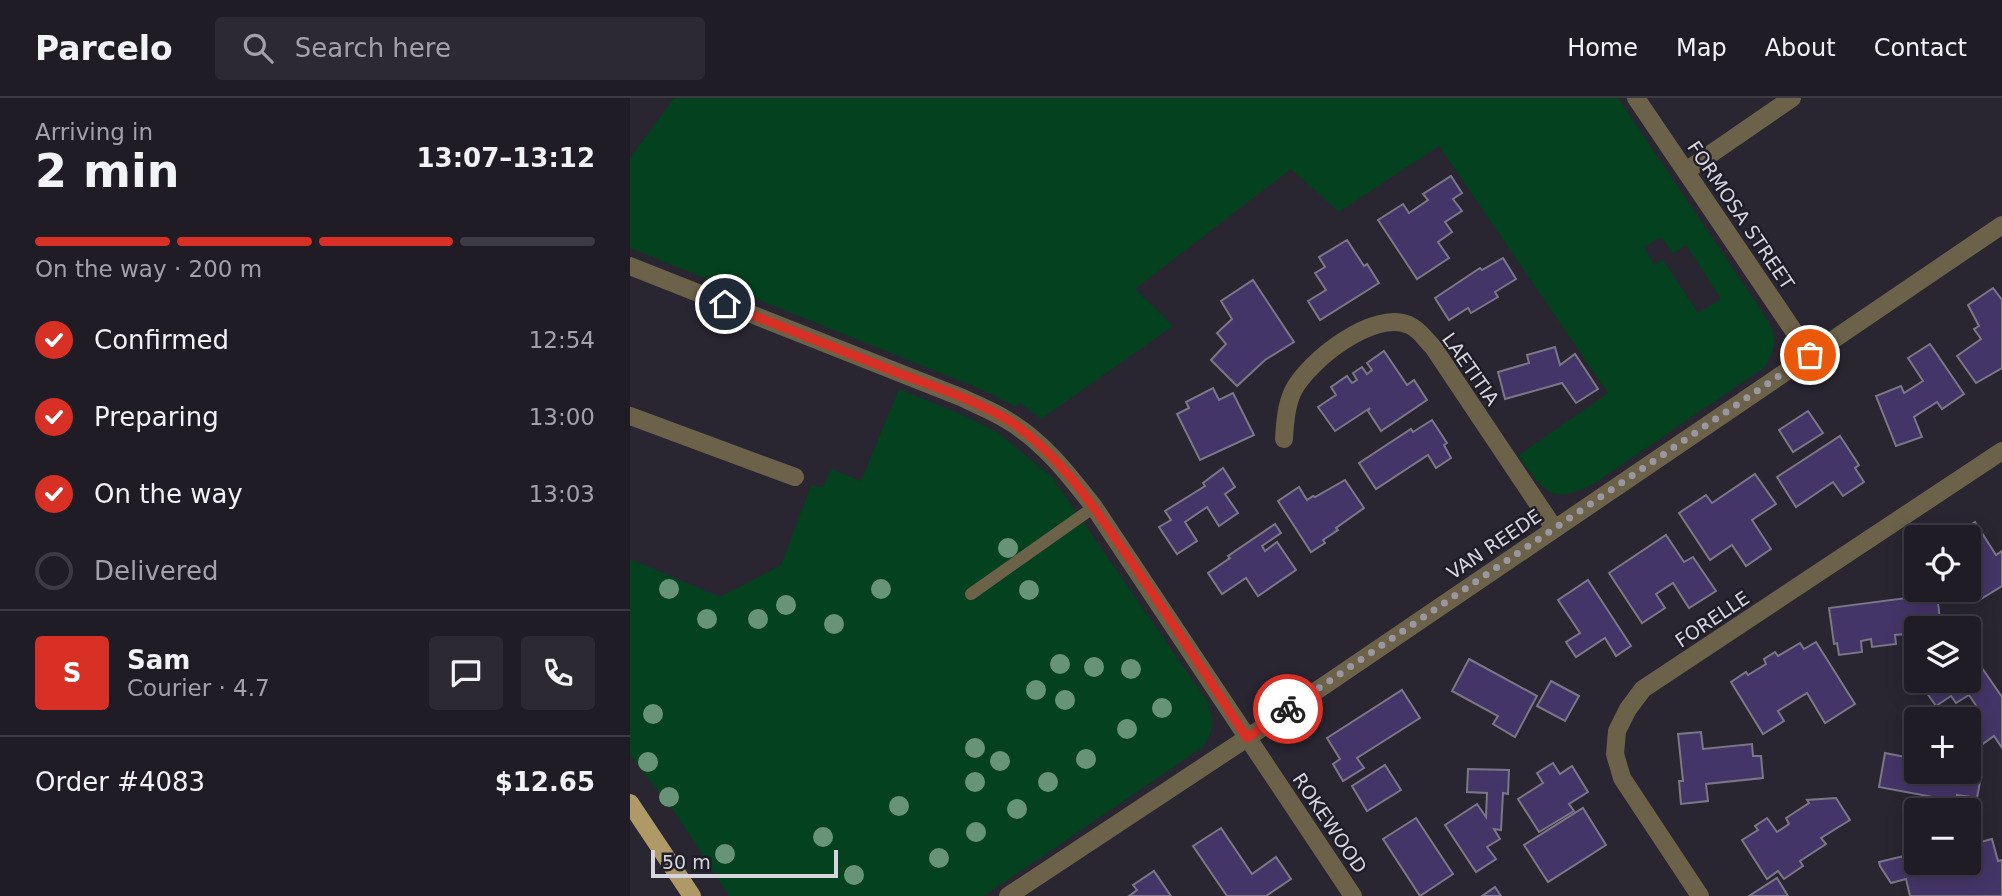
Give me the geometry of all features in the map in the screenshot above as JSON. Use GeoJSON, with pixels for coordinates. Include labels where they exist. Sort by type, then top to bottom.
{"type":"FeatureCollection","features":[{"type":"Feature","properties":{"kind":"main road"},"geometry":{"type":"LineString","coordinates":[[630,803],[692,896]]}},
{"type":"Feature","properties":{"kind":"street","name":"FORMOSA STREET"},"geometry":{"type":"LineString","coordinates":[[1636,98],[1810,355]]}},
{"type":"Feature","properties":{"kind":"street"},"geometry":{"type":"LineString","coordinates":[[1686,171],[1792,98]]}},
{"type":"Feature","properties":{"kind":"street","name":"VAN REEDE"},"geometry":{"type":"LineString","coordinates":[[1009,896],[1247,738],[2002,225]]}},
{"type":"Feature","properties":{"kind":"street","name":"ROKEWOOD"},"geometry":{"type":"LineString","coordinates":[[630,266],[963,398],[1008,420],[1034,439],[1094,507],[1353,896]]}},
{"type":"Feature","properties":{"kind":"street","name":"LAETITIA"},"geometry":{"type":"LineString","coordinates":[[1284,439],[1286,413],[1292,394],[1299,381],[1325,353],[1366,330],[1383,324],[1410,325],[1433,347],[1554,528]]}},
{"type":"Feature","properties":{"kind":"street"},"geometry":{"type":"LineString","coordinates":[[630,416],[795,477]]}},
{"type":"Feature","properties":{"kind":"street","name":"FORELLE"},"geometry":{"type":"LineString","coordinates":[[1700,896],[1622,778],[1615,754],[1617,731],[1628,709],[1643,689],[2002,451]]}},
{"type":"Feature","properties":{"kind":"lane"},"geometry":{"type":"LineString","coordinates":[[971,594],[1094,507]]}},
{"type":"Feature","properties":{"kind":"green space"},"geometry":{"type":"Polygon","coordinates":[[[674,98],[1618,98],[1761,310],[1773,332],[1773,351],[1765,367],[1598,481],[1570,493],[1551,492],[1543,487],[1518,456],[1608,393],[1439,146],[1339,212],[1291,169],[1135,289],[1173,326],[1041,419],[1020,403],[1016,407],[985,391],[630,248],[630,158],[674,98]],[[1661,237],[1644,247],[1655,265],[1663,260],[1698,313],[1721,299],[1686,245],[1673,254],[1661,237]]]}},
{"type":"Feature","properties":{"kind":"green space"},"geometry":{"type":"Polygon","coordinates":[[[899,389],[997,432],[1052,477],[1209,704],[1212,716],[1211,732],[1203,747],[984,896],[729,896],[675,813],[630,755],[630,559],[720,597],[781,565],[811,486],[823,487],[831,469],[861,481],[899,389]]]}},
{"type":"Feature","properties":{"kind":"building"},"geometry":{"type":"Polygon","coordinates":[[[1451,176],[1462,193],[1453,199],[1462,211],[1445,222],[1452,232],[1438,242],[1449,258],[1417,279],[1378,220],[1403,204],[1409,213],[1428,200],[1423,194],[1451,176]]]}},
{"type":"Feature","properties":{"kind":"building"},"geometry":{"type":"Polygon","coordinates":[[[1347,240],[1379,283],[1320,320],[1308,301],[1326,290],[1315,273],[1325,267],[1319,257],[1347,240]]]}},
{"type":"Feature","properties":{"kind":"building"},"geometry":{"type":"Polygon","coordinates":[[[1503,258],[1516,279],[1495,292],[1498,297],[1471,313],[1468,308],[1449,320],[1435,298],[1480,268],[1482,270],[1503,258]]]}},
{"type":"Feature","properties":{"kind":"building"},"geometry":{"type":"Polygon","coordinates":[[[1253,280],[1294,342],[1265,360],[1237,386],[1211,360],[1226,344],[1217,333],[1232,319],[1221,301],[1253,280]]]}},
{"type":"Feature","properties":{"kind":"building"},"geometry":{"type":"Polygon","coordinates":[[[1993,288],[2002,300],[2002,368],[1976,383],[1957,356],[1981,339],[1974,329],[1979,326],[1968,305],[1993,288]]]}},
{"type":"Feature","properties":{"kind":"building"},"geometry":{"type":"Polygon","coordinates":[[[1930,344],[1964,394],[1942,409],[1937,402],[1914,417],[1922,437],[1896,446],[1876,396],[1901,386],[1904,393],[1923,381],[1908,358],[1930,344]]]}},
{"type":"Feature","properties":{"kind":"building"},"geometry":{"type":"Polygon","coordinates":[[[1555,347],[1560,365],[1575,354],[1598,389],[1576,403],[1562,383],[1505,399],[1498,372],[1529,363],[1527,355],[1555,347]]]}},
{"type":"Feature","properties":{"kind":"building"},"geometry":{"type":"Polygon","coordinates":[[[1384,351],[1407,385],[1414,380],[1427,400],[1381,431],[1368,411],[1370,408],[1335,431],[1318,407],[1336,395],[1331,387],[1347,376],[1352,383],[1357,380],[1353,373],[1362,367],[1367,374],[1372,370],[1367,363],[1384,351]]]}},
{"type":"Feature","properties":{"kind":"building"},"geometry":{"type":"Polygon","coordinates":[[[1213,388],[1219,400],[1233,393],[1254,435],[1200,460],[1177,414],[1189,408],[1186,402],[1213,388]]]}},
{"type":"Feature","properties":{"kind":"building"},"geometry":{"type":"Polygon","coordinates":[[[1808,411],[1823,433],[1793,452],[1779,430],[1808,411]]]}},
{"type":"Feature","properties":{"kind":"building"},"geometry":{"type":"Polygon","coordinates":[[[1432,420],[1447,443],[1444,445],[1451,458],[1436,468],[1428,455],[1376,489],[1359,463],[1411,429],[1413,432],[1432,420]]]}},
{"type":"Feature","properties":{"kind":"building"},"geometry":{"type":"Polygon","coordinates":[[[1840,436],[1859,465],[1855,468],[1864,482],[1843,496],[1833,482],[1796,507],[1777,477],[1840,436]]]}},
{"type":"Feature","properties":{"kind":"building"},"geometry":{"type":"Polygon","coordinates":[[[1223,468],[1235,487],[1225,494],[1238,513],[1219,526],[1207,507],[1185,522],[1197,541],[1177,554],[1159,527],[1171,520],[1165,511],[1205,486],[1203,483],[1223,468]]]}},
{"type":"Feature","properties":{"kind":"building"},"geometry":{"type":"Polygon","coordinates":[[[1755,474],[1776,504],[1752,520],[1771,549],[1746,566],[1732,545],[1710,560],[1679,513],[1706,495],[1712,503],[1755,474]]]}},
{"type":"Feature","properties":{"kind":"building"},"geometry":{"type":"Polygon","coordinates":[[[1345,480],[1364,508],[1336,528],[1338,530],[1323,540],[1325,543],[1311,552],[1278,501],[1299,487],[1307,500],[1345,480]]]}},
{"type":"Feature","properties":{"kind":"building"},"geometry":{"type":"Polygon","coordinates":[[[1275,524],[1281,533],[1262,546],[1265,551],[1277,542],[1296,570],[1258,596],[1246,578],[1222,594],[1208,573],[1275,524]]]}},
{"type":"Feature","properties":{"kind":"building"},"geometry":{"type":"Polygon","coordinates":[[[1981,531],[1996,555],[2002,551],[2002,586],[1981,599],[1981,531]]]}},
{"type":"Feature","properties":{"kind":"building"},"geometry":{"type":"Polygon","coordinates":[[[1666,535],[1684,562],[1693,557],[1716,591],[1689,608],[1673,583],[1656,594],[1665,608],[1642,623],[1609,573],[1666,535]]]}},
{"type":"Feature","properties":{"kind":"building"},"geometry":{"type":"Polygon","coordinates":[[[1588,580],[1631,646],[1616,656],[1605,638],[1576,657],[1566,642],[1580,633],[1558,600],[1588,580]]]}},
{"type":"Feature","properties":{"kind":"building"},"geometry":{"type":"Polygon","coordinates":[[[1904,598],[1904,602],[1938,602],[1940,616],[1904,616],[1904,634],[1895,635],[1896,644],[1872,647],[1871,639],[1861,641],[1862,652],[1839,655],[1837,643],[1834,644],[1829,608],[1904,598]]]}},
{"type":"Feature","properties":{"kind":"building"},"geometry":{"type":"Polygon","coordinates":[[[1816,642],[1855,704],[1825,723],[1807,693],[1778,711],[1784,721],[1763,734],[1731,682],[1766,664],[1764,659],[1775,652],[1778,656],[1800,643],[1804,649],[1816,642]]]}},
{"type":"Feature","properties":{"kind":"building"},"geometry":{"type":"Polygon","coordinates":[[[1469,659],[1537,696],[1515,737],[1493,724],[1498,716],[1452,691],[1469,659]]]}},
{"type":"Feature","properties":{"kind":"building"},"geometry":{"type":"Polygon","coordinates":[[[1981,667],[2002,697],[2002,748],[1994,736],[1981,745],[1981,707],[1977,707],[1969,695],[1956,703],[1951,696],[1936,706],[1927,693],[1981,693],[1981,667]]]}},
{"type":"Feature","properties":{"kind":"building"},"geometry":{"type":"Polygon","coordinates":[[[1551,681],[1579,696],[1565,721],[1537,706],[1551,681]]]}},
{"type":"Feature","properties":{"kind":"building"},"geometry":{"type":"Polygon","coordinates":[[[1402,690],[1420,718],[1357,758],[1364,768],[1343,781],[1333,764],[1340,759],[1327,738],[1402,690]]]}},
{"type":"Feature","properties":{"kind":"building"},"geometry":{"type":"Polygon","coordinates":[[[1701,732],[1703,749],[1752,744],[1753,756],[1761,756],[1763,778],[1706,784],[1708,801],[1681,804],[1679,781],[1683,781],[1678,734],[1701,732]]]}},
{"type":"Feature","properties":{"kind":"building"},"geometry":{"type":"Polygon","coordinates":[[[1885,753],[1904,757],[1904,784],[1980,784],[1977,798],[1957,795],[1956,798],[1933,798],[1879,787],[1885,753]]]}},
{"type":"Feature","properties":{"kind":"building"},"geometry":{"type":"Polygon","coordinates":[[[1553,763],[1560,774],[1572,766],[1588,792],[1569,804],[1574,811],[1539,832],[1518,799],[1543,783],[1537,773],[1553,763]]]}},
{"type":"Feature","properties":{"kind":"building"},"geometry":{"type":"Polygon","coordinates":[[[1385,765],[1401,790],[1367,811],[1352,786],[1385,765]]]}},
{"type":"Feature","properties":{"kind":"building"},"geometry":{"type":"Polygon","coordinates":[[[1468,769],[1509,770],[1508,794],[1503,793],[1501,830],[1494,829],[1500,839],[1487,847],[1496,859],[1476,872],[1445,825],[1477,804],[1486,817],[1487,793],[1467,792],[1468,769]]]}},
{"type":"Feature","properties":{"kind":"building"},"geometry":{"type":"Polygon","coordinates":[[[1836,798],[1850,820],[1821,838],[1826,844],[1800,861],[1803,866],[1784,879],[1778,871],[1767,879],[1742,840],[1758,830],[1755,826],[1767,818],[1777,832],[1789,824],[1786,818],[1809,803],[1807,800],[1836,798]]]}},
{"type":"Feature","properties":{"kind":"building"},"geometry":{"type":"Polygon","coordinates":[[[1583,808],[1606,845],[1548,882],[1524,845],[1583,808]]]}},
{"type":"Feature","properties":{"kind":"building"},"geometry":{"type":"Polygon","coordinates":[[[1416,818],[1453,874],[1420,896],[1383,839],[1416,818]]]}},
{"type":"Feature","properties":{"kind":"building"},"geometry":{"type":"Polygon","coordinates":[[[1221,828],[1252,874],[1276,857],[1291,879],[1266,896],[1227,896],[1193,846],[1221,828]]]}},
{"type":"Feature","properties":{"kind":"building"},"geometry":{"type":"Polygon","coordinates":[[[1992,839],[1998,861],[2002,860],[2002,896],[1910,896],[1906,879],[1891,883],[1879,862],[1904,856],[1904,875],[1981,875],[1981,842],[1992,839]]]}},
{"type":"Feature","properties":{"kind":"building"},"geometry":{"type":"Polygon","coordinates":[[[1154,871],[1171,896],[1129,896],[1137,890],[1133,885],[1154,871]]]}},
{"type":"Feature","properties":{"kind":"building"},"geometry":{"type":"Polygon","coordinates":[[[1777,878],[1788,896],[1749,896],[1777,878]]]}},
{"type":"Feature","properties":{"kind":"building"},"geometry":{"type":"Polygon","coordinates":[[[1495,887],[1501,896],[1482,896],[1495,887]]]}},
{"type":"Feature","properties":{"kind":"way so far"},"geometry":{"type":"LineString","coordinates":[[1288,709],[1810,355]]}},
{"type":"Feature","properties":{"kind":"route"},"geometry":{"type":"LineString","coordinates":[[725,304],[963,398],[1008,420],[1034,439],[1094,507],[1247,738],[1288,709]]}}]}
